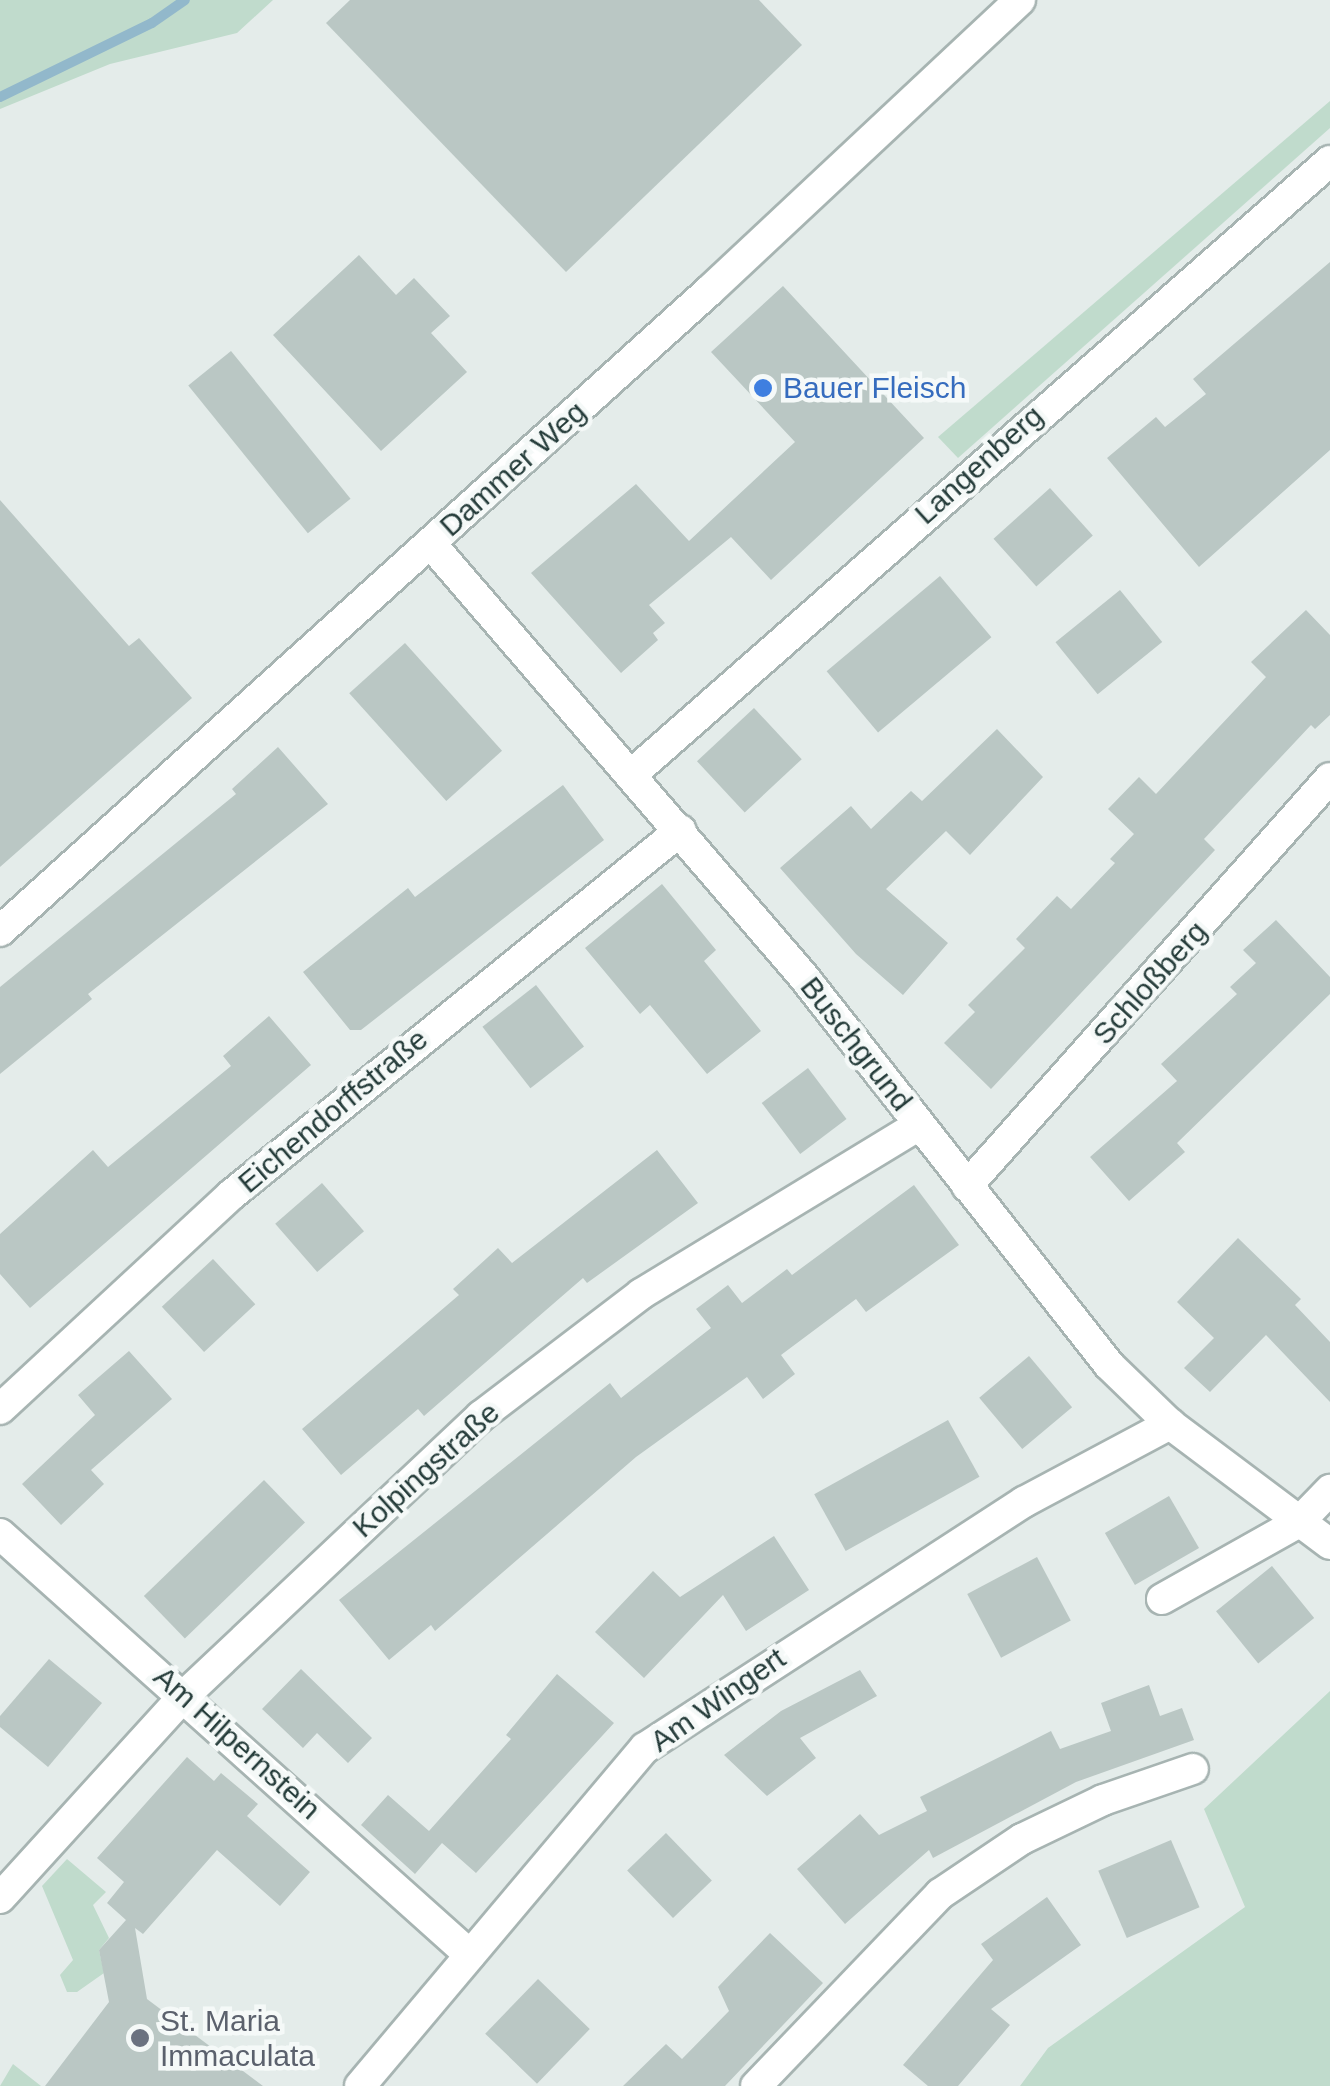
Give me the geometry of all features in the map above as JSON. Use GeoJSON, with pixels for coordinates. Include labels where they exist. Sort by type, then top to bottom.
{"type":"FeatureCollection","features":[{"type":"Feature","properties":{"kind":"street","name":"Dammer Weg"},"geometry":{"type":"LineString","coordinates":[[0,931],[431,544],[1020,0]]}},
{"type":"Feature","properties":{"kind":"street","name":"Langenberg"},"geometry":{"type":"LineString","coordinates":[[632,774],[1330,161]]}},
{"type":"Feature","properties":{"kind":"street","name":"Buschgrund"},"geometry":{"type":"LineString","coordinates":[[431,544],[681,830],[919,1125],[1055,1303],[1170,1424],[1330,1544]]}},
{"type":"Feature","properties":{"kind":"street","name":"Schloßberg"},"geometry":{"type":"LineString","coordinates":[[967,1186],[1330,778]]}},
{"type":"Feature","properties":{"kind":"street","name":"Eichendorffstraße"},"geometry":{"type":"LineString","coordinates":[[0,1409],[231,1194],[681,830]]}},
{"type":"Feature","properties":{"kind":"street","name":"Kolpingstraße"},"geometry":{"type":"LineString","coordinates":[[0,1898],[186,1695],[481,1416],[641,1294],[919,1125]]}},
{"type":"Feature","properties":{"kind":"street","name":"Am Wingert"},"geometry":{"type":"LineString","coordinates":[[360,2086],[646,1748],[1024,1502],[1170,1424]]}},
{"type":"Feature","properties":{"kind":"street"},"geometry":{"type":"LineString","coordinates":[[1162,1599],[1299,1522],[1330,1490]]}},
{"type":"Feature","properties":{"kind":"street","name":"Am Hilpernstein"},"geometry":{"type":"LineString","coordinates":[[0,1534],[186,1695],[470,1956]]}},
{"type":"Feature","properties":{"kind":"street"},"geometry":{"type":"LineString","coordinates":[[756,2086],[940,1894],[1022,1839],[1102,1800],[1193,1769]]}},
{"type":"Feature","properties":{"kind":"green space"},"geometry":{"type":"Polygon","coordinates":[[[0,0],[273,0],[237,33],[110,64],[0,109],[0,0]]]}},
{"type":"Feature","properties":{"kind":"green space"},"geometry":{"type":"Polygon","coordinates":[[[1330,101],[1330,128],[958,458],[938,437],[1330,101]]]}},
{"type":"Feature","properties":{"kind":"green space"},"geometry":{"type":"Polygon","coordinates":[[[1330,1691],[1330,2086],[1020,2086],[1048,2048],[1245,1907],[1204,1809],[1330,1691]]]}},
{"type":"Feature","properties":{"kind":"green space"},"geometry":{"type":"Polygon","coordinates":[[[67,1859],[106,1892],[93,1905],[109,1938],[99,1950],[104,1973],[77,1992],[67,1992],[60,1975],[73,1960],[42,1886],[67,1859]]]}},
{"type":"Feature","properties":{"kind":"green space"},"geometry":{"type":"Polygon","coordinates":[[[13,2064],[41,2086],[0,2086],[13,2064]]]}},
{"type":"Feature","properties":{"kind":"building"},"geometry":{"type":"Polygon","coordinates":[[[350,0],[759,0],[802,45],[566,272],[326,23],[350,0]]]}},
{"type":"Feature","properties":{"kind":"building"},"geometry":{"type":"Polygon","coordinates":[[[359,255],[396,295],[414,278],[450,316],[431,333],[467,372],[381,451],[273,335],[359,255]]]}},
{"type":"Feature","properties":{"kind":"building"},"geometry":{"type":"Polygon","coordinates":[[[1330,262],[1330,450],[1199,567],[1107,458],[1156,417],[1165,427],[1206,394],[1193,379],[1330,262]]]}},
{"type":"Feature","properties":{"kind":"building"},"geometry":{"type":"Polygon","coordinates":[[[783,286],[924,438],[771,580],[731,537],[649,605],[665,623],[653,633],[658,640],[621,673],[531,573],[636,484],[689,541],[795,442],[711,352],[783,286]]]}},
{"type":"Feature","properties":{"kind":"building"},"geometry":{"type":"Polygon","coordinates":[[[231,351],[351,499],[308,533],[188,386],[231,351]]]}},
{"type":"Feature","properties":{"kind":"building"},"geometry":{"type":"Polygon","coordinates":[[[1050,488],[1093,536],[1036,586],[994,539],[1050,488]]]}},
{"type":"Feature","properties":{"kind":"building"},"geometry":{"type":"Polygon","coordinates":[[[0,500],[129,646],[139,638],[192,698],[0,867],[0,500]]]}},
{"type":"Feature","properties":{"kind":"building"},"geometry":{"type":"Polygon","coordinates":[[[940,576],[991,637],[878,732],[827,671],[940,576]]]}},
{"type":"Feature","properties":{"kind":"building"},"geometry":{"type":"Polygon","coordinates":[[[1120,590],[1162,642],[1098,694],[1055,642],[1120,590]]]}},
{"type":"Feature","properties":{"kind":"building"},"geometry":{"type":"Polygon","coordinates":[[[1306,610],[1330,635],[1330,715],[1315,729],[1311,725],[1204,839],[1215,850],[991,1089],[944,1043],[975,1012],[968,1005],[1025,948],[1016,939],[1057,896],[1071,909],[1115,863],[1110,859],[1134,834],[1108,809],[1139,777],[1156,794],[1266,677],[1251,662],[1306,610]]]}},
{"type":"Feature","properties":{"kind":"building"},"geometry":{"type":"Polygon","coordinates":[[[405,643],[502,751],[446,801],[349,693],[405,643]]]}},
{"type":"Feature","properties":{"kind":"building"},"geometry":{"type":"Polygon","coordinates":[[[754,708],[802,759],[745,812],[697,761],[754,708]]]}},
{"type":"Feature","properties":{"kind":"building"},"geometry":{"type":"Polygon","coordinates":[[[997,729],[1043,777],[970,855],[946,831],[886,889],[948,943],[903,995],[856,954],[780,868],[851,806],[871,829],[911,791],[922,801],[997,729]]]}},
{"type":"Feature","properties":{"kind":"building"},"geometry":{"type":"Polygon","coordinates":[[[278,747],[328,804],[88,994],[92,999],[0,1074],[0,987],[236,794],[232,789],[278,747]]]}},
{"type":"Feature","properties":{"kind":"building"},"geometry":{"type":"Polygon","coordinates":[[[563,785],[604,840],[361,1030],[350,1030],[303,972],[408,888],[415,897],[563,785]]]}},
{"type":"Feature","properties":{"kind":"building"},"geometry":{"type":"Polygon","coordinates":[[[662,884],[716,950],[704,961],[761,1031],[707,1074],[650,1005],[640,1014],[585,948],[662,884]]]}},
{"type":"Feature","properties":{"kind":"building"},"geometry":{"type":"Polygon","coordinates":[[[1276,920],[1330,977],[1330,994],[1177,1143],[1185,1152],[1129,1201],[1090,1157],[1177,1081],[1161,1064],[1237,994],[1230,987],[1256,963],[1243,950],[1276,920]]]}},
{"type":"Feature","properties":{"kind":"building"},"geometry":{"type":"Polygon","coordinates":[[[536,985],[584,1046],[530,1088],[482,1027],[536,985]]]}},
{"type":"Feature","properties":{"kind":"building"},"geometry":{"type":"Polygon","coordinates":[[[269,1016],[311,1065],[30,1308],[0,1274],[0,1234],[93,1150],[108,1167],[231,1066],[223,1056],[269,1016]]]}},
{"type":"Feature","properties":{"kind":"building"},"geometry":{"type":"Polygon","coordinates":[[[808,1068],[847,1119],[800,1154],[762,1103],[808,1068]]]}},
{"type":"Feature","properties":{"kind":"building"},"geometry":{"type":"Polygon","coordinates":[[[657,1150],[698,1203],[587,1283],[583,1278],[424,1416],[418,1409],[341,1475],[302,1429],[459,1295],[453,1289],[498,1248],[512,1263],[657,1150]]]}},
{"type":"Feature","properties":{"kind":"building"},"geometry":{"type":"Polygon","coordinates":[[[322,1183],[364,1231],[317,1272],[275,1224],[322,1183]]]}},
{"type":"Feature","properties":{"kind":"building"},"geometry":{"type":"Polygon","coordinates":[[[914,1185],[959,1245],[866,1312],[856,1299],[781,1355],[795,1374],[763,1399],[747,1377],[636,1457],[435,1631],[431,1625],[389,1660],[339,1600],[610,1383],[621,1398],[711,1328],[696,1309],[728,1285],[742,1303],[787,1269],[792,1275],[914,1185]]]}},
{"type":"Feature","properties":{"kind":"building"},"geometry":{"type":"Polygon","coordinates":[[[1238,1238],[1301,1299],[1295,1305],[1330,1342],[1330,1402],[1266,1335],[1210,1392],[1184,1368],[1214,1338],[1177,1302],[1238,1238]]]}},
{"type":"Feature","properties":{"kind":"building"},"geometry":{"type":"Polygon","coordinates":[[[213,1259],[255,1304],[204,1352],[162,1307],[213,1259]]]}},
{"type":"Feature","properties":{"kind":"building"},"geometry":{"type":"Polygon","coordinates":[[[129,1351],[172,1399],[91,1470],[104,1484],[61,1525],[22,1484],[95,1415],[78,1395],[129,1351]]]}},
{"type":"Feature","properties":{"kind":"building"},"geometry":{"type":"Polygon","coordinates":[[[1029,1356],[1072,1407],[1022,1449],[979,1398],[1029,1356]]]}},
{"type":"Feature","properties":{"kind":"building"},"geometry":{"type":"Polygon","coordinates":[[[948,1420],[980,1477],[846,1551],[814,1494],[948,1420]]]}},
{"type":"Feature","properties":{"kind":"building"},"geometry":{"type":"Polygon","coordinates":[[[264,1480],[305,1522],[185,1638],[144,1596],[264,1480]]]}},
{"type":"Feature","properties":{"kind":"building"},"geometry":{"type":"Polygon","coordinates":[[[1169,1496],[1199,1548],[1135,1585],[1105,1533],[1169,1496]]]}},
{"type":"Feature","properties":{"kind":"building"},"geometry":{"type":"Polygon","coordinates":[[[774,1536],[809,1590],[746,1631],[723,1595],[644,1678],[595,1632],[653,1571],[680,1597],[774,1536]]]}},
{"type":"Feature","properties":{"kind":"building"},"geometry":{"type":"Polygon","coordinates":[[[1037,1557],[1071,1621],[1001,1658],[967,1594],[1037,1557]]]}},
{"type":"Feature","properties":{"kind":"building"},"geometry":{"type":"Polygon","coordinates":[[[1272,1566],[1314,1618],[1258,1663],[1216,1611],[1272,1566]]]}},
{"type":"Feature","properties":{"kind":"building"},"geometry":{"type":"Polygon","coordinates":[[[49,1659],[102,1703],[48,1767],[0,1727],[0,1716],[49,1659]]]}},
{"type":"Feature","properties":{"kind":"building"},"geometry":{"type":"Polygon","coordinates":[[[301,1669],[372,1738],[348,1763],[317,1733],[303,1748],[262,1709],[301,1669]]]}},
{"type":"Feature","properties":{"kind":"building"},"geometry":{"type":"Polygon","coordinates":[[[860,1670],[877,1696],[800,1738],[816,1758],[767,1796],[724,1755],[781,1711],[860,1670]]]}},
{"type":"Feature","properties":{"kind":"building"},"geometry":{"type":"Polygon","coordinates":[[[557,1674],[614,1723],[476,1873],[442,1843],[415,1874],[361,1825],[388,1795],[429,1831],[511,1739],[506,1735],[557,1674]]]}},
{"type":"Feature","properties":{"kind":"building"},"geometry":{"type":"Polygon","coordinates":[[[1149,1685],[1160,1716],[1182,1708],[1194,1740],[1076,1782],[933,1858],[929,1850],[845,1924],[797,1869],[860,1814],[879,1835],[927,1811],[920,1797],[1051,1731],[1060,1749],[1111,1731],[1101,1703],[1149,1685]]]}},
{"type":"Feature","properties":{"kind":"building"},"geometry":{"type":"Polygon","coordinates":[[[187,1757],[214,1781],[221,1773],[258,1804],[247,1816],[310,1872],[280,1906],[217,1850],[143,1934],[135,1928],[147,1999],[263,2086],[45,2086],[109,2002],[99,1950],[126,1920],[107,1903],[124,1882],[97,1858],[187,1757]]]}},
{"type":"Feature","properties":{"kind":"building"},"geometry":{"type":"Polygon","coordinates":[[[666,1833],[712,1880],[673,1918],[627,1871],[666,1833]]]}},
{"type":"Feature","properties":{"kind":"building"},"geometry":{"type":"Polygon","coordinates":[[[1171,1840],[1200,1907],[1127,1938],[1098,1871],[1171,1840]]]}},
{"type":"Feature","properties":{"kind":"building"},"geometry":{"type":"Polygon","coordinates":[[[1047,1897],[1081,1945],[991,2009],[1010,2025],[958,2086],[928,2086],[903,2065],[993,1960],[981,1944],[1047,1897]]]}},
{"type":"Feature","properties":{"kind":"building"},"geometry":{"type":"Polygon","coordinates":[[[770,1933],[823,1983],[725,2086],[623,2086],[666,2044],[682,2059],[729,2011],[718,1987],[770,1933]]]}},
{"type":"Feature","properties":{"kind":"building"},"geometry":{"type":"Polygon","coordinates":[[[538,1979],[590,2029],[537,2084],[485,2034],[538,1979]]]}},
{"type":"Feature","properties":{"kind":"waterway"},"geometry":{"type":"LineString","coordinates":[[0,97],[152,23],[185,0]]}},
{"type":"Feature","properties":{"kind":"place","name":"Bauer Fleisch"},"geometry":{"type":"Point","coordinates":[763,388]}},
{"type":"Feature","properties":{"kind":"place","name":"St. Maria Immaculata"},"geometry":{"type":"Point","coordinates":[140,2038]}}]}
